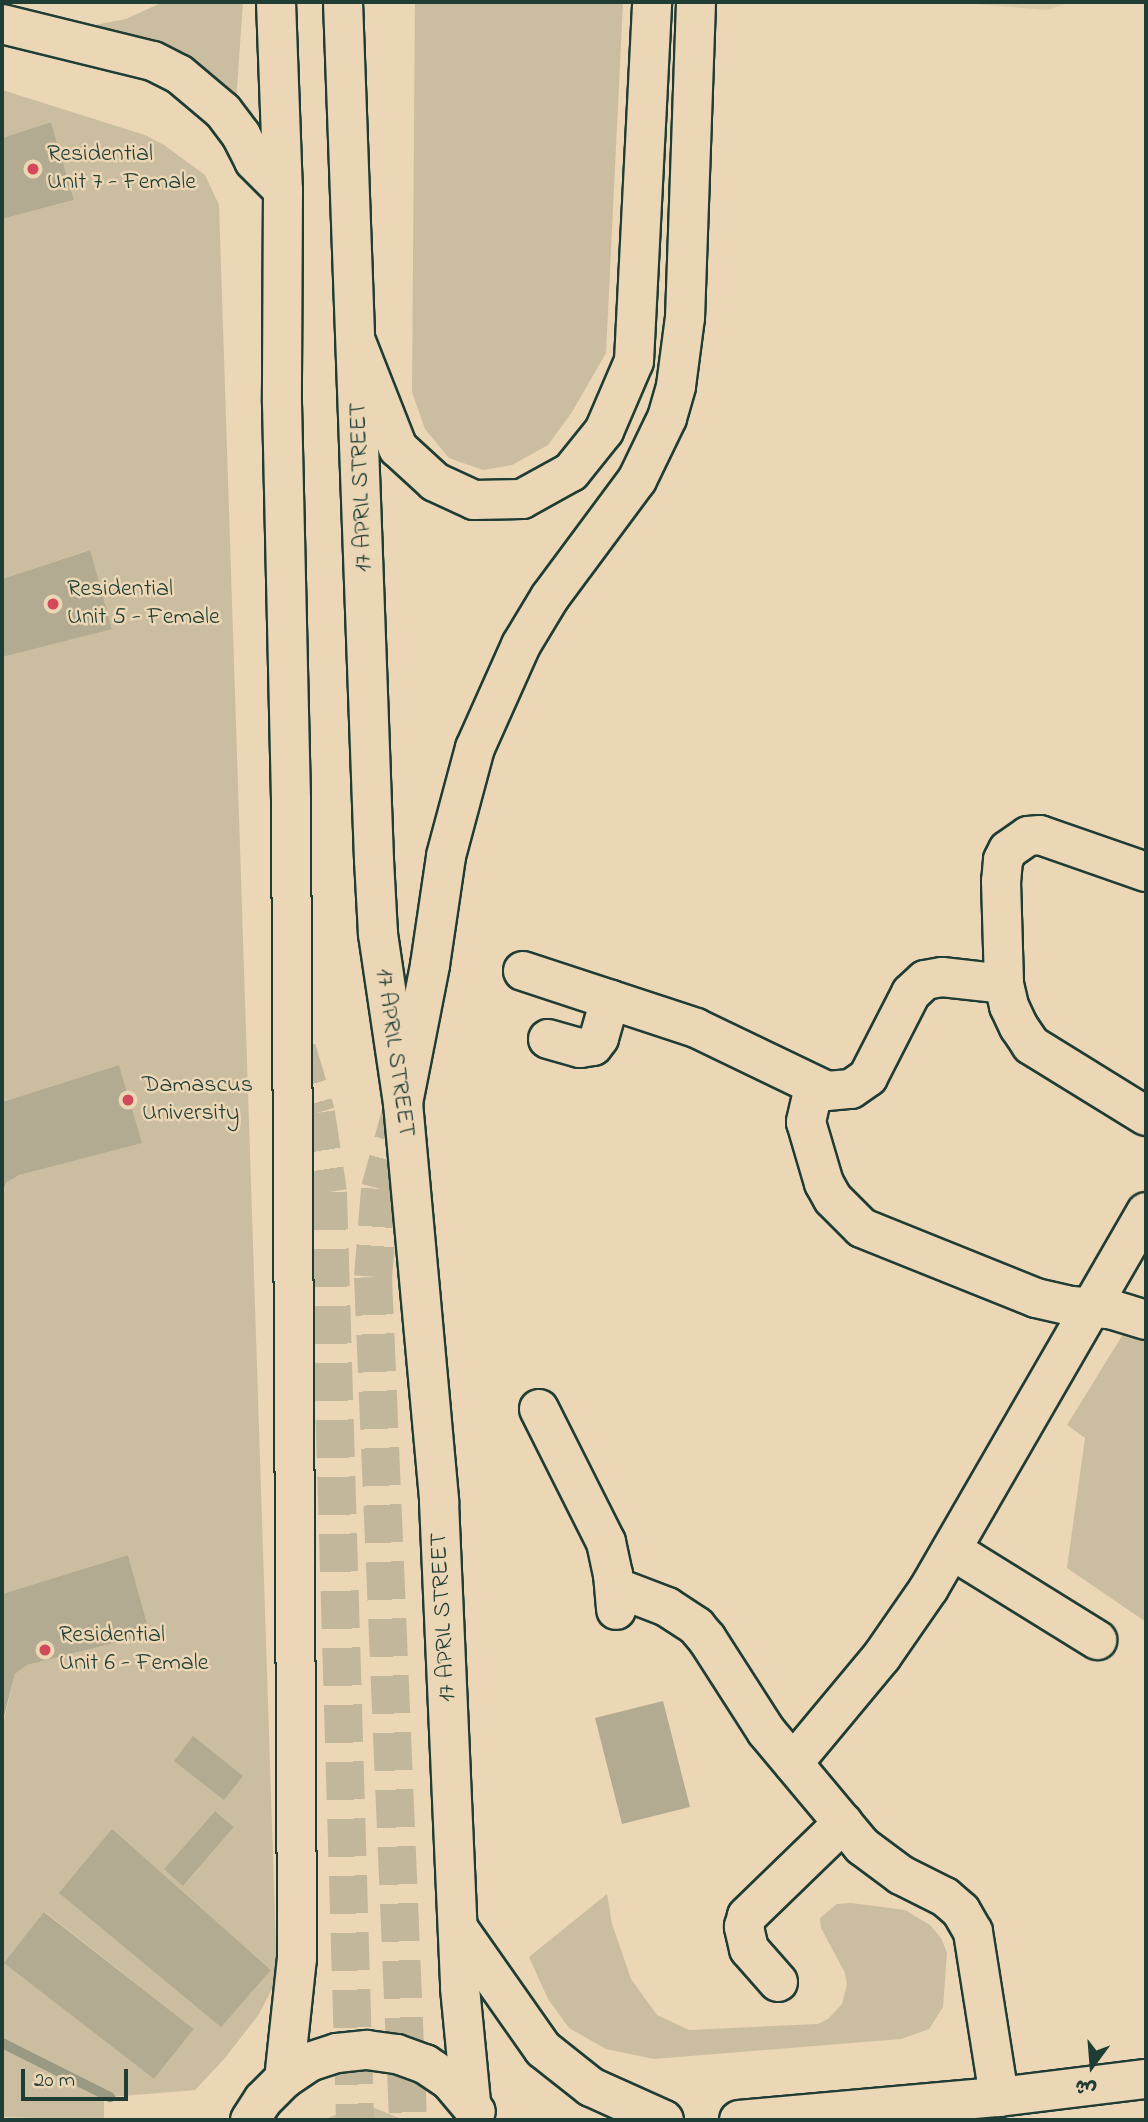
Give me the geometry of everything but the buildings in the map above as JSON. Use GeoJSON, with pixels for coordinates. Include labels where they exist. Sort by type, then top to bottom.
{"type":"FeatureCollection","features":[{"type":"Feature","properties":{"kind":"main road"},"geometry":{"type":"LineString","coordinates":[[276,2],[283,190],[282,403],[291,799],[297,1958],[284,2079]]}},
{"type":"Feature","properties":{"kind":"main road","name":"17 APRIL STREET"},"geometry":{"type":"LineString","coordinates":[[343,2],[374,873],[380,948],[403,1103],[439,1502],[460,1988],[475,2111]]}},
{"type":"Feature","properties":{"kind":"main road"},"geometry":{"type":"LineString","coordinates":[[357,344],[398,447],[435,482],[474,500],[522,499],[571,472],[604,431],[634,361],[652,2]]}},
{"type":"Feature","properties":{"kind":"main road"},"geometry":{"type":"LineString","coordinates":[[403,1103],[430,965],[446,856],[475,748],[501,686],[550,597],[618,509],[643,470],[667,418],[676,386],[685,318],[696,2]]}},
{"type":"Feature","properties":{"kind":"main road"},"geometry":{"type":"LineString","coordinates":[[2,24],[153,61],[179,74],[223,111],[254,161],[283,190]]}},
{"type":"Feature","properties":{"kind":"main road"},"geometry":{"type":"LineString","coordinates":[[1146,872],[1040,835],[1016,842],[1003,860],[1002,871],[1004,984],[1009,1006],[1031,1045],[1146,1116]]}},
{"type":"Feature","properties":{"kind":"main road"},"geometry":{"type":"LineString","coordinates":[[523,971],[708,1034],[814,1087],[840,1091],[851,1089],[868,1077],[911,993],[925,980],[942,977],[1004,984]]}},
{"type":"Feature","properties":{"kind":"main road"},"geometry":{"type":"LineString","coordinates":[[548,1039],[580,1048],[593,1046],[599,1038],[610,1000]]}},
{"type":"Feature","properties":{"kind":"main road"},"geometry":{"type":"LineString","coordinates":[[814,1087],[806,1122],[824,1183],[833,1199],[862,1228],[1036,1298],[1146,1320]]}},
{"type":"Feature","properties":{"kind":"main road"},"geometry":{"type":"LineString","coordinates":[[793,1763],[882,1656],[952,1550],[1146,1212]]}},
{"type":"Feature","properties":{"kind":"main road"},"geometry":{"type":"LineString","coordinates":[[539,1409],[596,1517],[611,1558],[615,1600],[667,1606],[696,1626],[708,1639],[766,1731],[843,1822],[881,1861],[946,1897],[967,1922],[973,1932],[999,2097]]}},
{"type":"Feature","properties":{"kind":"main road"},"geometry":{"type":"LineString","coordinates":[[952,1550],[1097,1640]]}},
{"type":"Feature","properties":{"kind":"main road"},"geometry":{"type":"LineString","coordinates":[[778,1982],[749,1949],[744,1927],[747,1916],[843,1822]]}},
{"type":"Feature","properties":{"kind":"main road"},"geometry":{"type":"LineString","coordinates":[[458,1928],[543,2049],[591,2087],[664,2120]]}},
{"type":"Feature","properties":{"kind":"main road"},"geometry":{"type":"LineString","coordinates":[[250,2120],[263,2100],[284,2079],[309,2063],[337,2053],[367,2050],[397,2054],[433,2070],[450,2081],[475,2111]]}},
{"type":"Feature","properties":{"kind":"main road"},"geometry":{"type":"LineString","coordinates":[[739,2120],[999,2097],[1146,2079]]}},
{"type":"Feature","properties":{"kind":"shaded area"},"geometry":{"type":"Polygon","coordinates":[[[163,2],[243,2],[236,102],[80,28],[126,19],[163,2]]]}},
{"type":"Feature","properties":{"kind":"shaded area"},"geometry":{"type":"Polygon","coordinates":[[[415,2],[623,2],[606,353],[572,412],[548,445],[512,465],[483,470],[449,458],[425,429],[412,392],[415,2]]]}},
{"type":"Feature","properties":{"kind":"shaded area"},"geometry":{"type":"Polygon","coordinates":[[[951,2],[1071,2],[1047,10],[951,2]]]}},
{"type":"Feature","properties":{"kind":"shaded area","name":"Damascus University"},"geometry":{"type":"Polygon","coordinates":[[[2,90],[145,135],[164,145],[205,175],[219,205],[277,1979],[259,2014],[225,2058],[195,2090],[110,2097],[104,2094],[104,2120],[2,2117],[2,1728],[15,1674],[27,1665],[150,1634],[128,1555],[2,1594],[2,1200],[6,1183],[19,1175],[141,1142],[119,1065],[2,1102],[2,657],[112,628],[89,550],[2,579],[2,219],[74,200],[51,122],[2,138],[2,90]],[[215,1811],[164,1869],[184,1885],[234,1827],[215,1811]],[[112,1830],[221,2026],[271,1970],[112,1830]],[[45,1912],[5,1963],[154,2079],[194,2029],[45,1912]]]}},
{"type":"Feature","properties":{"kind":"shaded area"},"geometry":{"type":"Polygon","coordinates":[[[1125,1331],[1146,1338],[1146,1622],[1067,1568],[1085,1438],[1067,1425],[1125,1331]]]}},
{"type":"Feature","properties":{"kind":"shaded area"},"geometry":{"type":"Polygon","coordinates":[[[607,1894],[612,1924],[631,1979],[657,2015],[689,2030],[818,2024],[828,2019],[842,2004],[847,1984],[845,1973],[821,1928],[820,1918],[837,1904],[851,1903],[905,1910],[930,1925],[941,1938],[947,1953],[943,2007],[929,2029],[901,2039],[654,2059],[606,2049],[569,2028],[548,1999],[529,1957],[607,1894]]]}},
{"type":"Feature","properties":{"kind":"shaded area"},"geometry":{"type":"Polygon","coordinates":[[[372,2107],[404,2120],[324,2120],[349,2109],[372,2107]]]}},
{"type":"Feature","properties":{"kind":"waterway"},"geometry":{"type":"LineString","coordinates":[[2,2043],[110,2097]]}},
{"type":"Feature","properties":{"kind":"tunnel"},"geometry":{"type":"LineString","coordinates":[[297,1049],[316,1113],[328,1192],[355,2120]]}},
{"type":"Feature","properties":{"kind":"tunnel"},"geometry":{"type":"LineString","coordinates":[[403,1105],[380,1189],[373,1277],[408,2120]]}},
{"type":"Feature","properties":{"kind":"place","name":"Residential Unit 7 - Female"},"geometry":{"type":"Point","coordinates":[33,169]}},
{"type":"Feature","properties":{"kind":"place","name":"Residential Unit 5 - Female"},"geometry":{"type":"Point","coordinates":[53,604]}},
{"type":"Feature","properties":{"kind":"place","name":"Damascus University"},"geometry":{"type":"Point","coordinates":[128,1100]}},
{"type":"Feature","properties":{"kind":"place","name":"Residential Unit 6 - Female"},"geometry":{"type":"Point","coordinates":[45,1650]}}]}
